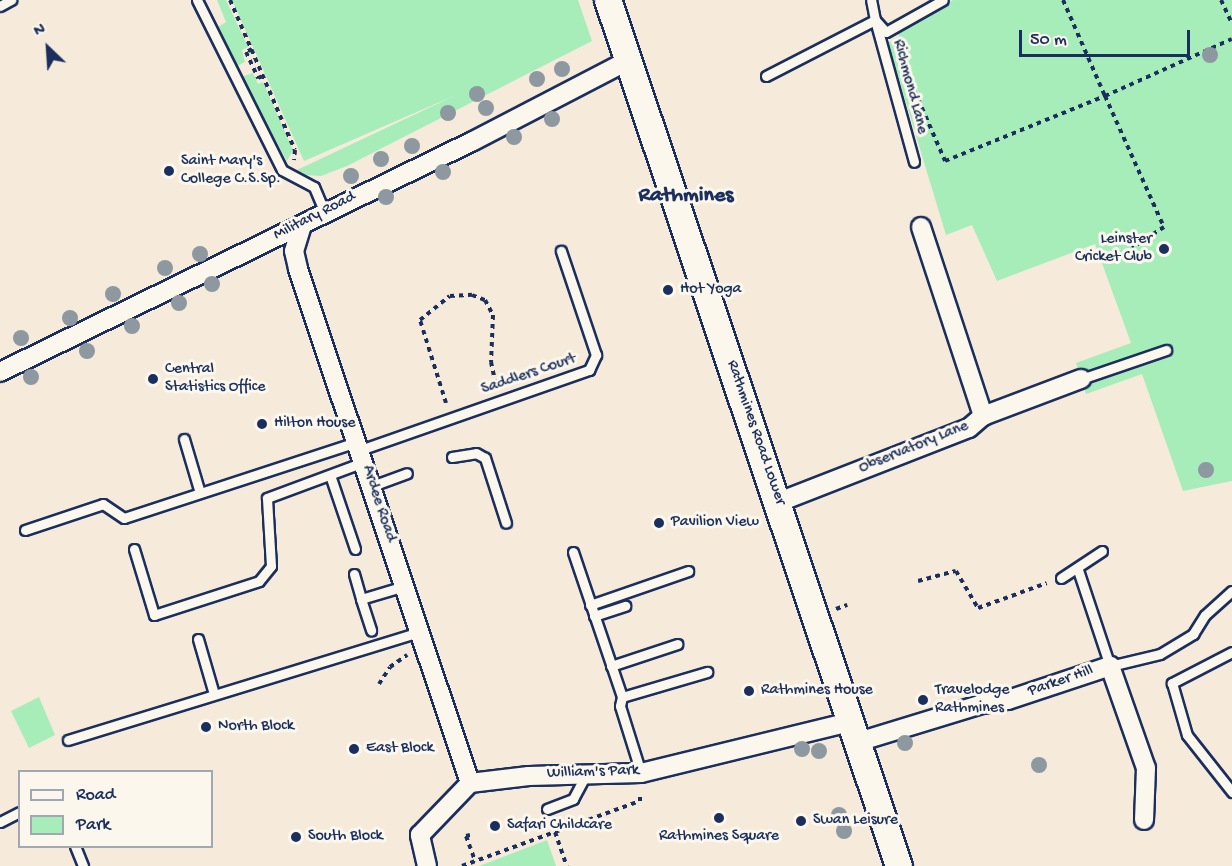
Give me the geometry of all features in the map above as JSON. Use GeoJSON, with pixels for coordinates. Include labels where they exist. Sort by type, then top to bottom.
{"type":"FeatureCollection","features":[{"type":"Feature","properties":{"kind":"main road","name":"Rathmines Road Lower"},"geometry":{"type":"LineString","coordinates":[[608,0],[779,502],[899,866]]}},
{"type":"Feature","properties":{"kind":"street","name":"Military Road"},"geometry":{"type":"LineString","coordinates":[[0,372],[302,225],[324,210],[473,141],[629,60]]}},
{"type":"Feature","properties":{"kind":"street","name":"Ardee Road"},"geometry":{"type":"LineString","coordinates":[[302,225],[294,250],[298,269],[361,451],[470,783]]}},
{"type":"Feature","properties":{"kind":"street"},"geometry":{"type":"LineString","coordinates":[[921,228],[940,292],[983,416]]}},
{"type":"Feature","properties":{"kind":"street","name":"Observatory Lane"},"geometry":{"type":"LineString","coordinates":[[779,502],[969,428],[983,416],[1081,379]]}},
{"type":"Feature","properties":{"kind":"street","name":"Parker Hill"},"geometry":{"type":"LineString","coordinates":[[854,732],[1008,700],[1110,666],[1146,768],[1144,820]]}},
{"type":"Feature","properties":{"kind":"street","name":"William's Park"},"geometry":{"type":"LineString","coordinates":[[470,783],[529,776],[641,772],[854,732]]}},
{"type":"Feature","properties":{"kind":"street"},"geometry":{"type":"LineString","coordinates":[[427,866],[420,835],[470,783]]}},
{"type":"Feature","properties":{"kind":"lane"},"geometry":{"type":"LineString","coordinates":[[0,6],[11,0]]}},
{"type":"Feature","properties":{"kind":"lane"},"geometry":{"type":"LineString","coordinates":[[197,0],[282,171],[314,187],[324,210]]}},
{"type":"Feature","properties":{"kind":"lane","name":"Richmond Lane"},"geometry":{"type":"LineString","coordinates":[[871,0],[914,162]]}},
{"type":"Feature","properties":{"kind":"lane"},"geometry":{"type":"LineString","coordinates":[[766,76],[875,20],[889,36],[943,0]]}},
{"type":"Feature","properties":{"kind":"lane","name":"Saddlers Court"},"geometry":{"type":"LineString","coordinates":[[361,451],[589,370],[596,355],[561,251]]}},
{"type":"Feature","properties":{"kind":"lane"},"geometry":{"type":"LineString","coordinates":[[1081,379],[1166,350]]}},
{"type":"Feature","properties":{"kind":"lane"},"geometry":{"type":"LineString","coordinates":[[184,439],[200,493]]}},
{"type":"Feature","properties":{"kind":"lane"},"geometry":{"type":"LineString","coordinates":[[134,549],[154,615],[260,581],[271,566],[267,498],[330,476],[361,451]]}},
{"type":"Feature","properties":{"kind":"lane"},"geometry":{"type":"LineString","coordinates":[[25,530],[103,504],[124,518],[200,493],[361,451]]}},
{"type":"Feature","properties":{"kind":"lane"},"geometry":{"type":"LineString","coordinates":[[452,457],[476,453],[485,458],[506,523]]}},
{"type":"Feature","properties":{"kind":"lane"},"geometry":{"type":"LineString","coordinates":[[372,486],[407,472]]}},
{"type":"Feature","properties":{"kind":"lane"},"geometry":{"type":"LineString","coordinates":[[330,476],[356,549]]}},
{"type":"Feature","properties":{"kind":"lane"},"geometry":{"type":"LineString","coordinates":[[1061,578],[1078,570],[1102,551]]}},
{"type":"Feature","properties":{"kind":"lane"},"geometry":{"type":"LineString","coordinates":[[573,552],[622,697],[620,706],[641,772]]}},
{"type":"Feature","properties":{"kind":"lane"},"geometry":{"type":"LineString","coordinates":[[1078,570],[1110,666],[1168,649],[1193,634],[1205,615],[1232,591]]}},
{"type":"Feature","properties":{"kind":"lane"},"geometry":{"type":"LineString","coordinates":[[590,605],[688,572]]}},
{"type":"Feature","properties":{"kind":"lane"},"geometry":{"type":"LineString","coordinates":[[354,574],[371,630]]}},
{"type":"Feature","properties":{"kind":"lane"},"geometry":{"type":"LineString","coordinates":[[361,599],[405,586]]}},
{"type":"Feature","properties":{"kind":"lane"},"geometry":{"type":"LineString","coordinates":[[594,616],[625,606]]}},
{"type":"Feature","properties":{"kind":"lane"},"geometry":{"type":"LineString","coordinates":[[198,639],[214,694]]}},
{"type":"Feature","properties":{"kind":"lane"},"geometry":{"type":"LineString","coordinates":[[68,740],[214,694],[423,641]]}},
{"type":"Feature","properties":{"kind":"lane"},"geometry":{"type":"LineString","coordinates":[[611,666],[677,644]]}},
{"type":"Feature","properties":{"kind":"lane"},"geometry":{"type":"LineString","coordinates":[[1232,652],[1173,683],[1187,735],[1232,792]]}},
{"type":"Feature","properties":{"kind":"lane"},"geometry":{"type":"LineString","coordinates":[[622,697],[707,672]]}},
{"type":"Feature","properties":{"kind":"lane"},"geometry":{"type":"LineString","coordinates":[[547,809],[573,800],[586,775]]}},
{"type":"Feature","properties":{"kind":"lane"},"geometry":{"type":"LineString","coordinates":[[0,822],[18,813]]}},
{"type":"Feature","properties":{"kind":"lane"},"geometry":{"type":"LineString","coordinates":[[76,848],[83,866]]}},
{"type":"Feature","properties":{"kind":"path"},"geometry":{"type":"LineString","coordinates":[[230,0],[295,150],[297,157],[289,165]]}},
{"type":"Feature","properties":{"kind":"path"},"geometry":{"type":"LineString","coordinates":[[1063,0],[1164,228],[1132,248]]}},
{"type":"Feature","properties":{"kind":"path"},"geometry":{"type":"LineString","coordinates":[[1221,0],[1232,24]]}},
{"type":"Feature","properties":{"kind":"path"},"geometry":{"type":"LineString","coordinates":[[889,36],[945,160],[1105,96],[1232,39]]}},
{"type":"Feature","properties":{"kind":"path"},"geometry":{"type":"LineString","coordinates":[[451,418],[420,320],[450,296],[472,295],[485,300],[493,315],[492,376],[501,400]]}},
{"type":"Feature","properties":{"kind":"path"},"geometry":{"type":"LineString","coordinates":[[918,581],[956,571],[978,608],[1061,578]]}},
{"type":"Feature","properties":{"kind":"path"},"geometry":{"type":"LineString","coordinates":[[835,609],[847,605]]}},
{"type":"Feature","properties":{"kind":"path"},"geometry":{"type":"LineString","coordinates":[[379,684],[403,656],[423,641]]}},
{"type":"Feature","properties":{"kind":"path"},"geometry":{"type":"LineString","coordinates":[[465,865],[640,801],[641,772]]}},
{"type":"Feature","properties":{"kind":"path"},"geometry":{"type":"LineString","coordinates":[[555,832],[567,866]]}},
{"type":"Feature","properties":{"kind":"path"},"geometry":{"type":"LineString","coordinates":[[470,835],[466,836],[475,861]]}},
{"type":"Feature","properties":{"kind":"green space"},"geometry":{"type":"Polygon","coordinates":[[[217,0],[226,0],[248,47],[242,50],[245,62],[237,66],[218,27],[226,22],[217,0]]]}},
{"type":"Feature","properties":{"kind":"green space"},"geometry":{"type":"Polygon","coordinates":[[[232,0],[578,0],[592,41],[347,166],[321,176],[307,175],[297,170],[456,95],[304,161],[232,0]]]}},
{"type":"Feature","properties":{"kind":"green space","name":"Leinster Cricket Club"},"geometry":{"type":"Polygon","coordinates":[[[953,0],[1232,0],[1232,481],[1183,491],[1142,374],[1086,394],[1076,363],[1131,343],[1095,244],[997,281],[972,225],[946,235],[888,43],[899,36],[898,32],[953,0]]]}},
{"type":"Feature","properties":{"kind":"green space"},"geometry":{"type":"Polygon","coordinates":[[[253,73],[258,84],[263,82],[293,150],[287,161],[241,77],[253,73]]]}},
{"type":"Feature","properties":{"kind":"green space"},"geometry":{"type":"Polygon","coordinates":[[[39,697],[55,735],[29,748],[11,711],[39,697]]]}},
{"type":"Feature","properties":{"kind":"green space"},"geometry":{"type":"Polygon","coordinates":[[[547,840],[556,866],[479,866],[547,840]]]}},
{"type":"Feature","properties":{"kind":"place","name":"Saint Mary's College C.S.Sp."},"geometry":{"type":"Point","coordinates":[169,171]}},
{"type":"Feature","properties":{"kind":"place","name":"Leinster Cricket Club"},"geometry":{"type":"Point","coordinates":[1164,249]}},
{"type":"Feature","properties":{"kind":"place","name":"Hot Yoga"},"geometry":{"type":"Point","coordinates":[668,290]}},
{"type":"Feature","properties":{"kind":"place","name":"Central Statistics Office"},"geometry":{"type":"Point","coordinates":[153,379]}},
{"type":"Feature","properties":{"kind":"place","name":"Hilton House"},"geometry":{"type":"Point","coordinates":[262,424]}},
{"type":"Feature","properties":{"kind":"place","name":"Pavilion View"},"geometry":{"type":"Point","coordinates":[659,523]}},
{"type":"Feature","properties":{"kind":"place","name":"Rathmines House"},"geometry":{"type":"Point","coordinates":[749,691]}},
{"type":"Feature","properties":{"kind":"place","name":"Travelodge Rathmines"},"geometry":{"type":"Point","coordinates":[923,700]}},
{"type":"Feature","properties":{"kind":"place","name":"North Block"},"geometry":{"type":"Point","coordinates":[206,727]}},
{"type":"Feature","properties":{"kind":"place","name":"East Block"},"geometry":{"type":"Point","coordinates":[354,749]}},
{"type":"Feature","properties":{"kind":"place","name":"Rathmines Square"},"geometry":{"type":"Point","coordinates":[719,818]}},
{"type":"Feature","properties":{"kind":"place","name":"Swan Leisure"},"geometry":{"type":"Point","coordinates":[801,821]}},
{"type":"Feature","properties":{"kind":"place","name":"Safari Childcare"},"geometry":{"type":"Point","coordinates":[495,826]}},
{"type":"Feature","properties":{"kind":"place","name":"South Block"},"geometry":{"type":"Point","coordinates":[296,837]}},
{"type":"Feature","properties":{"kind":"district","name":"Rathmines"},"geometry":{"type":"Point","coordinates":[686,197]}}]}
